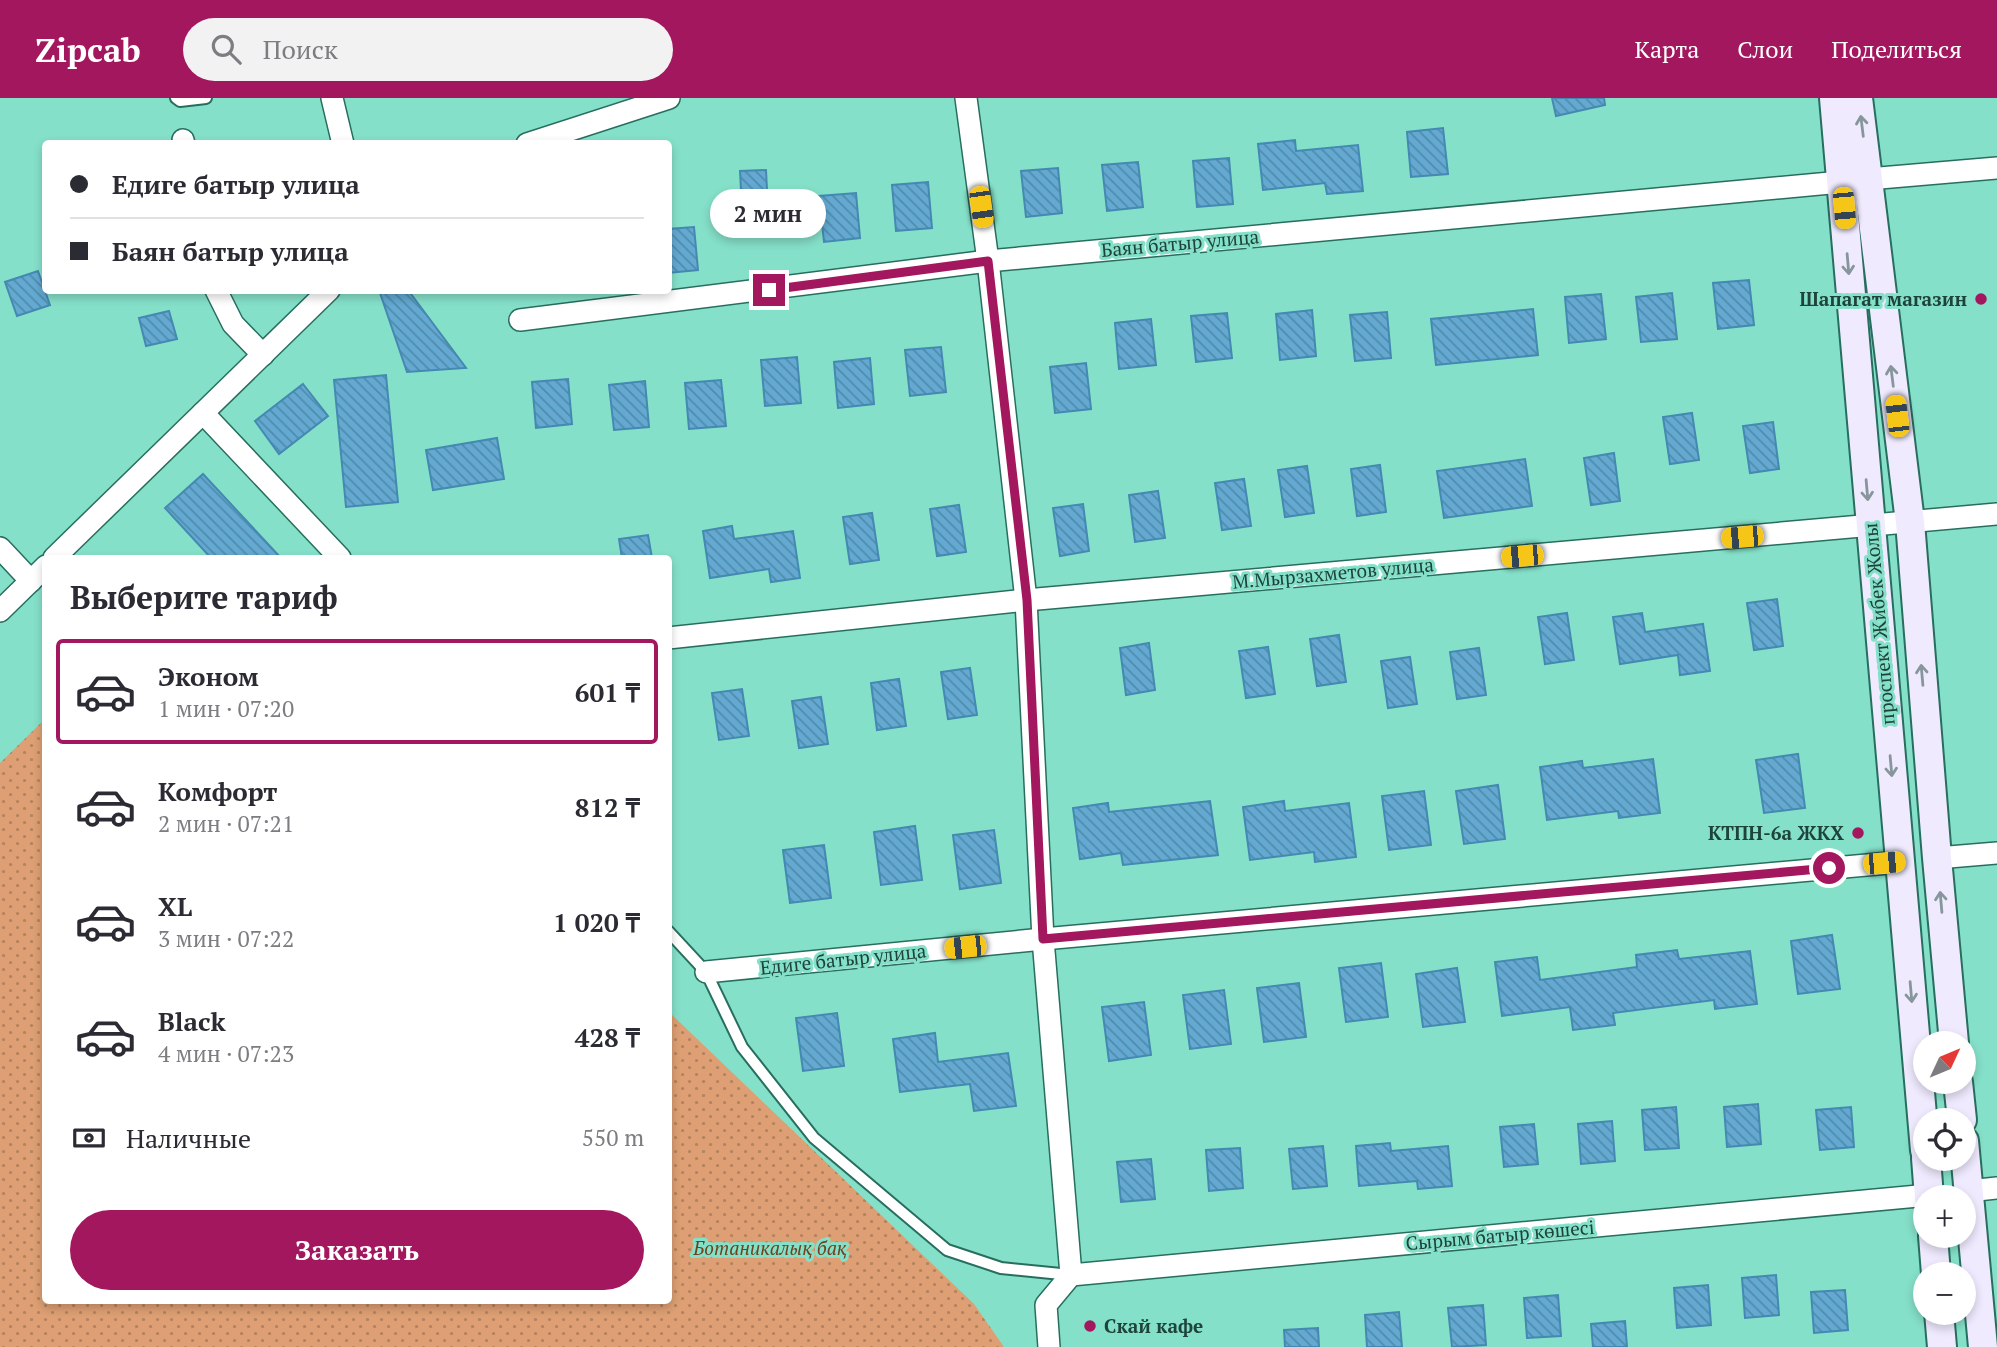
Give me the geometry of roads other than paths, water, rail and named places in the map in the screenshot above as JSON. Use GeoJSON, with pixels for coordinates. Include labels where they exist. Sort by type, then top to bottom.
{"type":"FeatureCollection","features":[{"type":"Feature","properties":{"kind":"street"},"geometry":{"type":"LineString","coordinates":[[332,98],[342,140]]}},
{"type":"Feature","properties":{"kind":"street"},"geometry":{"type":"LineString","coordinates":[[539,140],[666,98]]}},
{"type":"Feature","properties":{"kind":"street"},"geometry":{"type":"LineString","coordinates":[[966,98],[988,261],[1027,600],[1043,939],[1070,1275],[1046,1305],[1049,1347]]}},
{"type":"Feature","properties":{"kind":"street","name":"проспект Жибек Жолы"},"geometry":{"type":"LineString","coordinates":[[1833,98],[1855,181],[1910,522],[1953,1031]]}},
{"type":"Feature","properties":{"kind":"street","name":"проспект Жибек Жолы"},"geometry":{"type":"LineString","coordinates":[[1858,98],[1855,181],[1870,525],[1921,1108]]}},
{"type":"Feature","properties":{"kind":"street","name":"Баян батыр улица"},"geometry":{"type":"LineString","coordinates":[[520,320],[988,261],[1997,168]]}},
{"type":"Feature","properties":{"kind":"street"},"geometry":{"type":"LineString","coordinates":[[218,294],[233,324],[262,355]]}},
{"type":"Feature","properties":{"kind":"street"},"geometry":{"type":"LineString","coordinates":[[57,555],[325,294]]}},
{"type":"Feature","properties":{"kind":"street"},"geometry":{"type":"LineString","coordinates":[[203,413],[337,555]]}},
{"type":"Feature","properties":{"kind":"street","name":"М.Мырзахметов улица"},"geometry":{"type":"LineString","coordinates":[[672,638],[1027,600],[1997,514]]}},
{"type":"Feature","properties":{"kind":"street"},"geometry":{"type":"LineString","coordinates":[[0,548],[38,573],[0,611]]}},
{"type":"Feature","properties":{"kind":"street"},"geometry":{"type":"LineString","coordinates":[[1937,858],[1997,853]]}},
{"type":"Feature","properties":{"kind":"street","name":"Едиге батыр улица"},"geometry":{"type":"LineString","coordinates":[[706,972],[1900,862]]}},
{"type":"Feature","properties":{"kind":"street"},"geometry":{"type":"LineString","coordinates":[[1976,1190],[1997,1188]]}},
{"type":"Feature","properties":{"kind":"street","name":"Сырым батыр көшесі"},"geometry":{"type":"LineString","coordinates":[[1070,1275],[1913,1197]]}},
{"type":"Feature","properties":{"kind":"street"},"geometry":{"type":"LineString","coordinates":[[1973,1248],[1983,1347]]}},
{"type":"Feature","properties":{"kind":"street"},"geometry":{"type":"LineString","coordinates":[[1940,1325],[1942,1347]]}},
{"type":"Feature","properties":{"kind":"lane"},"geometry":{"type":"LineString","coordinates":[[176,98],[180,101],[206,98]]}},
{"type":"Feature","properties":{"kind":"lane"},"geometry":{"type":"LineString","coordinates":[[672,935],[706,972],[742,1047],[814,1138],[947,1250],[1001,1268],[1070,1275]]}},
{"type":"Feature","properties":{"kind":"place","name":"Шапагат магазин"},"geometry":{"type":"Point","coordinates":[1981,299]}},
{"type":"Feature","properties":{"kind":"place","name":"КТПН-6а ЖКХ"},"geometry":{"type":"Point","coordinates":[1858,833]}},
{"type":"Feature","properties":{"kind":"place","name":"Скай кафе"},"geometry":{"type":"Point","coordinates":[1090,1326]}},
{"type":"Feature","properties":{"kind":"park label","name":"Ботаникалық бақ"},"geometry":{"type":"Point","coordinates":[770,1248]}}]}
